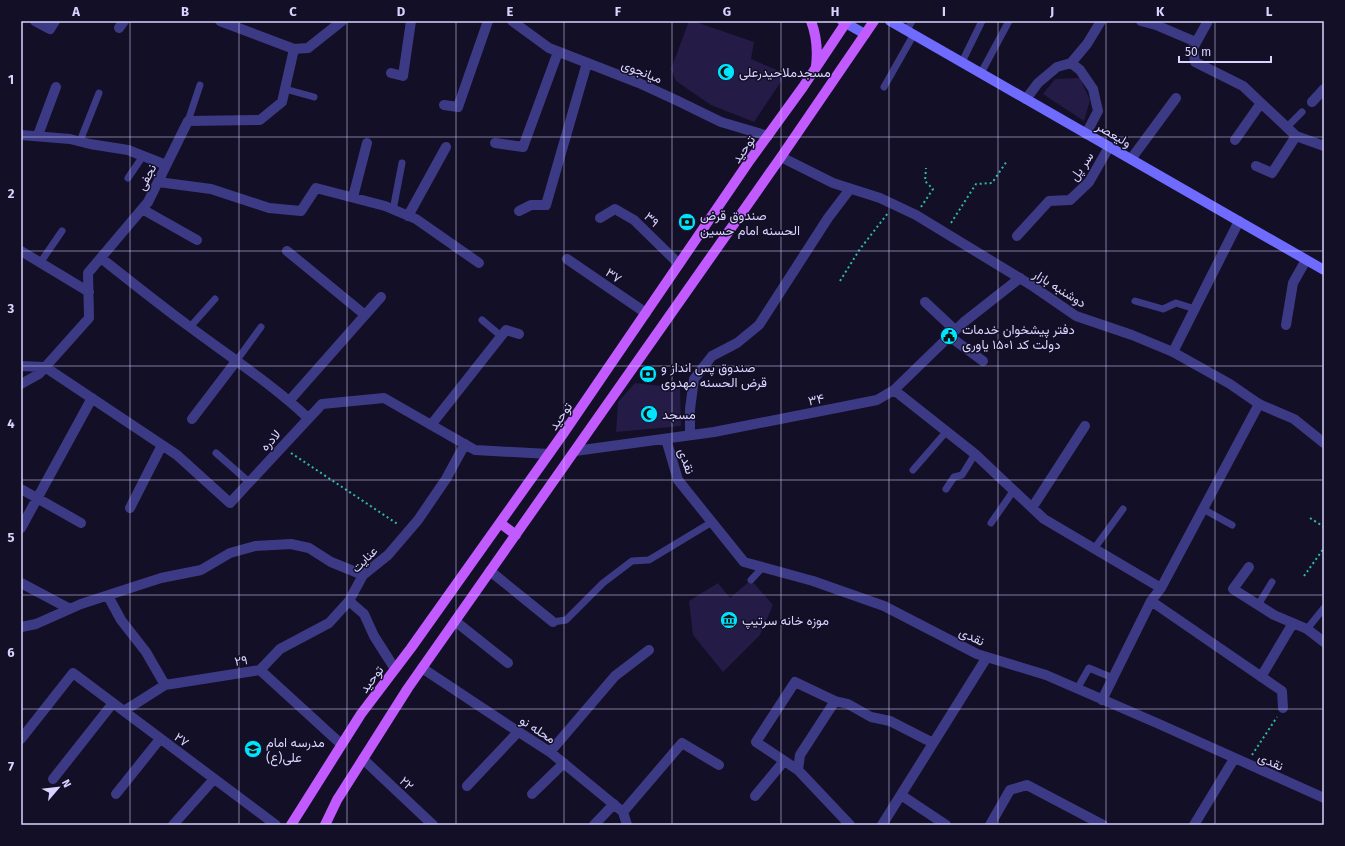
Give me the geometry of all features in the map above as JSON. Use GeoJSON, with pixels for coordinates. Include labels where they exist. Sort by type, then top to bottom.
{"type":"FeatureCollection","features":[{"type":"Feature","properties":{"kind":"main road"},"geometry":{"type":"LineString","coordinates":[[811,21],[816,35],[818,51],[815,68]]}},
{"type":"Feature","properties":{"kind":"main road"},"geometry":{"type":"LineString","coordinates":[[325,825],[337,800],[422,668],[781,157],[874,21]]}},
{"type":"Feature","properties":{"kind":"main road","name":"ولیعصر"},"geometry":{"type":"LineString","coordinates":[[890,21],[1324,270]]}},
{"type":"Feature","properties":{"kind":"main road"},"geometry":{"type":"LineString","coordinates":[[845,22],[865,34]]}},
{"type":"Feature","properties":{"kind":"main road","name":"توحید"},"geometry":{"type":"LineString","coordinates":[[291,825],[361,714],[549,454],[815,68],[845,22]]}},
{"type":"Feature","properties":{"kind":"main road"},"geometry":{"type":"LineString","coordinates":[[500,523],[516,535]]}},
{"type":"Feature","properties":{"kind":"street"},"geometry":{"type":"LineString","coordinates":[[35,21],[50,29],[55,21]]}},
{"type":"Feature","properties":{"kind":"street"},"geometry":{"type":"LineString","coordinates":[[220,21],[294,49],[308,48],[342,21]]}},
{"type":"Feature","properties":{"kind":"street"},"geometry":{"type":"LineString","coordinates":[[391,73],[403,76],[411,21]]}},
{"type":"Feature","properties":{"kind":"street"},"geometry":{"type":"LineString","coordinates":[[444,105],[458,107],[488,21]]}},
{"type":"Feature","properties":{"kind":"street","name":"میانجوی"},"geometry":{"type":"LineString","coordinates":[[512,21],[549,48],[639,83],[721,122],[768,136]]}},
{"type":"Feature","properties":{"kind":"street"},"geometry":{"type":"LineString","coordinates":[[1026,99],[1038,83],[1057,67],[1071,63],[1087,44],[1102,21]]}},
{"type":"Feature","properties":{"kind":"street"},"geometry":{"type":"LineString","coordinates":[[1141,21],[1156,25],[1196,42]]}},
{"type":"Feature","properties":{"kind":"street"},"geometry":{"type":"LineString","coordinates":[[1208,21],[1192,48],[1194,62],[1243,86],[1296,136],[1324,146]]}},
{"type":"Feature","properties":{"kind":"street"},"geometry":{"type":"LineString","coordinates":[[188,121],[260,120],[282,102],[294,49]]}},
{"type":"Feature","properties":{"kind":"street"},"geometry":{"type":"LineString","coordinates":[[495,142],[523,146],[558,52]]}},
{"type":"Feature","properties":{"kind":"street"},"geometry":{"type":"LineString","coordinates":[[519,210],[531,205],[546,205],[587,63]]}},
{"type":"Feature","properties":{"kind":"street"},"geometry":{"type":"LineString","coordinates":[[1071,63],[1080,70],[1093,89],[1098,112],[1086,134]]}},
{"type":"Feature","properties":{"kind":"street"},"geometry":{"type":"LineString","coordinates":[[38,136],[56,87]]}},
{"type":"Feature","properties":{"kind":"street"},"geometry":{"type":"LineString","coordinates":[[1312,102],[1324,89]]}},
{"type":"Feature","properties":{"kind":"street"},"geometry":{"type":"LineString","coordinates":[[1131,159],[1176,98]]}},
{"type":"Feature","properties":{"kind":"street"},"geometry":{"type":"LineString","coordinates":[[1235,140],[1261,103]]}},
{"type":"Feature","properties":{"kind":"street","name":"نجفی"},"geometry":{"type":"LineString","coordinates":[[21,384],[39,374],[89,318],[88,273],[148,202],[188,121]]}},
{"type":"Feature","properties":{"kind":"street"},"geometry":{"type":"LineString","coordinates":[[21,135],[70,139],[128,150],[166,165]]}},
{"type":"Feature","properties":{"kind":"street"},"geometry":{"type":"LineString","coordinates":[[1256,166],[1272,173],[1296,136]]}},
{"type":"Feature","properties":{"kind":"street"},"geometry":{"type":"LineString","coordinates":[[353,197],[367,143]]}},
{"type":"Feature","properties":{"kind":"street"},"geometry":{"type":"LineString","coordinates":[[408,216],[446,147]]}},
{"type":"Feature","properties":{"kind":"street","name":"سر پل"},"geometry":{"type":"LineString","coordinates":[[1017,236],[1049,201],[1070,200],[1089,182],[1110,147]]}},
{"type":"Feature","properties":{"kind":"street","name":"دوشنبه بازار"},"geometry":{"type":"LineString","coordinates":[[781,157],[833,183],[880,198],[916,214],[1020,278],[1076,316],[1125,332],[1174,352],[1230,384],[1259,404],[1294,419],[1324,443]]}},
{"type":"Feature","properties":{"kind":"street"},"geometry":{"type":"LineString","coordinates":[[158,182],[210,189],[268,208],[301,211],[316,188],[353,197],[385,206],[416,219],[478,263]]}},
{"type":"Feature","properties":{"kind":"street"},"geometry":{"type":"LineString","coordinates":[[690,435],[690,408],[694,379],[712,356],[737,343],[759,326],[816,236],[850,189]]}},
{"type":"Feature","properties":{"kind":"street"},"geometry":{"type":"LineString","coordinates":[[142,209],[197,240]]}},
{"type":"Feature","properties":{"kind":"street","name":"۳۹"},"geometry":{"type":"LineString","coordinates":[[600,218],[615,209],[634,220],[679,264]]}},
{"type":"Feature","properties":{"kind":"street"},"geometry":{"type":"LineString","coordinates":[[1174,352],[1239,221]]}},
{"type":"Feature","properties":{"kind":"street"},"geometry":{"type":"LineString","coordinates":[[21,251],[89,292]]}},
{"type":"Feature","properties":{"kind":"street"},"geometry":{"type":"LineString","coordinates":[[287,251],[365,315]]}},
{"type":"Feature","properties":{"kind":"street"},"geometry":{"type":"LineString","coordinates":[[101,258],[190,327],[290,400],[308,418]]}},
{"type":"Feature","properties":{"kind":"street","name":"۳۷"},"geometry":{"type":"LineString","coordinates":[[567,259],[646,313]]}},
{"type":"Feature","properties":{"kind":"street"},"geometry":{"type":"LineString","coordinates":[[1286,325],[1293,283],[1306,260]]}},
{"type":"Feature","properties":{"kind":"street","name":"۳۴"},"geometry":{"type":"LineString","coordinates":[[575,451],[714,432],[878,400],[894,390],[952,333],[1020,278]]}},
{"type":"Feature","properties":{"kind":"street"},"geometry":{"type":"LineString","coordinates":[[290,400],[381,297]]}},
{"type":"Feature","properties":{"kind":"street"},"geometry":{"type":"LineString","coordinates":[[925,302],[952,333],[983,362]]}},
{"type":"Feature","properties":{"kind":"street"},"geometry":{"type":"LineString","coordinates":[[431,425],[506,330],[519,334]]}},
{"type":"Feature","properties":{"kind":"street"},"geometry":{"type":"LineString","coordinates":[[192,419],[237,360]]}},
{"type":"Feature","properties":{"kind":"street"},"geometry":{"type":"LineString","coordinates":[[21,366],[45,367]]}},
{"type":"Feature","properties":{"kind":"street","name":"لادره"},"geometry":{"type":"LineString","coordinates":[[45,367],[177,455],[230,503],[322,404],[384,398],[475,450],[549,454]]}},
{"type":"Feature","properties":{"kind":"street"},"geometry":{"type":"LineString","coordinates":[[894,390],[974,454],[1044,519],[1161,588]]}},
{"type":"Feature","properties":{"kind":"street"},"geometry":{"type":"LineString","coordinates":[[21,528],[92,398]]}},
{"type":"Feature","properties":{"kind":"street"},"geometry":{"type":"LineString","coordinates":[[1102,700],[1151,601],[1161,588],[1259,404]]}},
{"type":"Feature","properties":{"kind":"street"},"geometry":{"type":"LineString","coordinates":[[1032,508],[1085,426]]}},
{"type":"Feature","properties":{"kind":"street","name":"نقدی"},"geometry":{"type":"LineString","coordinates":[[666,438],[678,480],[744,562],[813,581],[884,606],[977,654],[1046,676],[1159,724],[1234,759],[1324,798]]}},
{"type":"Feature","properties":{"kind":"street","name":"عنایت"},"geometry":{"type":"LineString","coordinates":[[260,670],[280,649],[329,623],[348,601],[363,576],[388,555],[418,520],[446,479],[465,444]]}},
{"type":"Feature","properties":{"kind":"street"},"geometry":{"type":"LineString","coordinates":[[130,508],[162,445]]}},
{"type":"Feature","properties":{"kind":"street"},"geometry":{"type":"LineString","coordinates":[[21,489],[81,523]]}},
{"type":"Feature","properties":{"kind":"street"},"geometry":{"type":"LineString","coordinates":[[21,627],[36,624],[108,596],[161,578],[201,570],[230,553],[255,546],[291,544],[308,548],[331,562],[363,576]]}},
{"type":"Feature","properties":{"kind":"street"},"geometry":{"type":"LineString","coordinates":[[1249,567],[1233,589],[1274,615],[1307,629],[1324,642]]}},
{"type":"Feature","properties":{"kind":"street"},"geometry":{"type":"LineString","coordinates":[[490,570],[553,622]]}},
{"type":"Feature","properties":{"kind":"street"},"geometry":{"type":"LineString","coordinates":[[21,583],[70,610]]}},
{"type":"Feature","properties":{"kind":"street"},"geometry":{"type":"LineString","coordinates":[[108,596],[121,620],[146,652],[166,685]]}},
{"type":"Feature","properties":{"kind":"street"},"geometry":{"type":"LineString","coordinates":[[348,601],[364,614],[374,636],[395,669]]}},
{"type":"Feature","properties":{"kind":"street"},"geometry":{"type":"LineString","coordinates":[[1151,601],[1282,692],[1283,708]]}},
{"type":"Feature","properties":{"kind":"street"},"geometry":{"type":"LineString","coordinates":[[455,622],[508,664]]}},
{"type":"Feature","properties":{"kind":"street"},"geometry":{"type":"LineString","coordinates":[[1261,677],[1293,623]]}},
{"type":"Feature","properties":{"kind":"street"},"geometry":{"type":"LineString","coordinates":[[550,752],[615,676],[649,650]]}},
{"type":"Feature","properties":{"kind":"street"},"geometry":{"type":"LineString","coordinates":[[882,825],[987,657]]}},
{"type":"Feature","properties":{"kind":"street","name":"محله نو"},"geometry":{"type":"LineString","coordinates":[[422,668],[550,752],[623,812]]}},
{"type":"Feature","properties":{"kind":"street","name":"۲۹"},"geometry":{"type":"LineString","coordinates":[[124,711],[166,685],[260,670],[341,744]]}},
{"type":"Feature","properties":{"kind":"street","name":"۲۷"},"geometry":{"type":"LineString","coordinates":[[21,738],[74,673],[276,825]]}},
{"type":"Feature","properties":{"kind":"street"},"geometry":{"type":"LineString","coordinates":[[850,825],[798,770],[756,742],[795,682],[834,701],[848,704],[871,717],[890,721],[933,743]]}},
{"type":"Feature","properties":{"kind":"street"},"geometry":{"type":"LineString","coordinates":[[798,770],[800,755],[834,701]]}},
{"type":"Feature","properties":{"kind":"street"},"geometry":{"type":"LineString","coordinates":[[53,779],[113,703]]}},
{"type":"Feature","properties":{"kind":"street"},"geometry":{"type":"LineString","coordinates":[[467,786],[518,732]]}},
{"type":"Feature","properties":{"kind":"street"},"geometry":{"type":"LineString","coordinates":[[116,794],[160,739]]}},
{"type":"Feature","properties":{"kind":"street"},"geometry":{"type":"LineString","coordinates":[[627,825],[623,812],[682,743],[719,766]]}},
{"type":"Feature","properties":{"kind":"street","name":"۲۲"},"geometry":{"type":"LineString","coordinates":[[363,759],[433,825]]}},
{"type":"Feature","properties":{"kind":"street"},"geometry":{"type":"LineString","coordinates":[[1194,825],[1234,759]]}},
{"type":"Feature","properties":{"kind":"street"},"geometry":{"type":"LineString","coordinates":[[755,796],[784,761]]}},
{"type":"Feature","properties":{"kind":"street"},"geometry":{"type":"LineString","coordinates":[[532,794],[564,763]]}},
{"type":"Feature","properties":{"kind":"street"},"geometry":{"type":"LineString","coordinates":[[173,825],[214,779]]}},
{"type":"Feature","properties":{"kind":"street"},"geometry":{"type":"LineString","coordinates":[[990,825],[1010,790],[1027,785],[1103,825]]}},
{"type":"Feature","properties":{"kind":"street"},"geometry":{"type":"LineString","coordinates":[[901,795],[946,825]]}},
{"type":"Feature","properties":{"kind":"street"},"geometry":{"type":"LineString","coordinates":[[594,825],[614,804]]}},
{"type":"Feature","properties":{"kind":"lane"},"geometry":{"type":"LineString","coordinates":[[884,87],[910,32],[912,21]]}},
{"type":"Feature","properties":{"kind":"lane"},"geometry":{"type":"LineString","coordinates":[[962,62],[982,21]]}},
{"type":"Feature","properties":{"kind":"lane"},"geometry":{"type":"LineString","coordinates":[[981,73],[1009,21]]}},
{"type":"Feature","properties":{"kind":"lane"},"geometry":{"type":"LineString","coordinates":[[188,121],[200,85]]}},
{"type":"Feature","properties":{"kind":"lane"},"geometry":{"type":"LineString","coordinates":[[285,89],[314,97]]}},
{"type":"Feature","properties":{"kind":"lane"},"geometry":{"type":"LineString","coordinates":[[80,141],[99,93]]}},
{"type":"Feature","properties":{"kind":"lane"},"geometry":{"type":"LineString","coordinates":[[1287,127],[1302,112]]}},
{"type":"Feature","properties":{"kind":"lane"},"geometry":{"type":"LineString","coordinates":[[128,178],[143,156]]}},
{"type":"Feature","properties":{"kind":"lane"},"geometry":{"type":"LineString","coordinates":[[393,210],[402,163]]}},
{"type":"Feature","properties":{"kind":"lane"},"geometry":{"type":"LineString","coordinates":[[40,263],[62,231]]}},
{"type":"Feature","properties":{"kind":"lane"},"geometry":{"type":"LineString","coordinates":[[190,327],[215,299]]}},
{"type":"Feature","properties":{"kind":"lane"},"geometry":{"type":"LineString","coordinates":[[1135,301],[1163,309],[1176,303],[1195,309]]}},
{"type":"Feature","properties":{"kind":"lane"},"geometry":{"type":"LineString","coordinates":[[482,320],[501,336]]}},
{"type":"Feature","properties":{"kind":"lane"},"geometry":{"type":"LineString","coordinates":[[237,360],[261,327]]}},
{"type":"Feature","properties":{"kind":"lane"},"geometry":{"type":"LineString","coordinates":[[913,470],[946,432]]}},
{"type":"Feature","properties":{"kind":"lane"},"geometry":{"type":"LineString","coordinates":[[216,453],[249,482]]}},
{"type":"Feature","properties":{"kind":"lane"},"geometry":{"type":"LineString","coordinates":[[946,489],[954,477],[962,475],[974,454]]}},
{"type":"Feature","properties":{"kind":"lane"},"geometry":{"type":"LineString","coordinates":[[991,523],[1014,490]]}},
{"type":"Feature","properties":{"kind":"lane"},"geometry":{"type":"LineString","coordinates":[[1094,549],[1123,509]]}},
{"type":"Feature","properties":{"kind":"lane"},"geometry":{"type":"LineString","coordinates":[[1203,509],[1232,525]]}},
{"type":"Feature","properties":{"kind":"lane"},"geometry":{"type":"LineString","coordinates":[[553,622],[566,620],[603,583],[632,561],[649,560],[712,522]]}},
{"type":"Feature","properties":{"kind":"lane"},"geometry":{"type":"LineString","coordinates":[[751,580],[763,567]]}},
{"type":"Feature","properties":{"kind":"lane"},"geometry":{"type":"LineString","coordinates":[[1258,605],[1272,582]]}},
{"type":"Feature","properties":{"kind":"lane"},"geometry":{"type":"LineString","coordinates":[[1307,629],[1324,608]]}},
{"type":"Feature","properties":{"kind":"lane"},"geometry":{"type":"LineString","coordinates":[[1077,689],[1089,668],[1113,678]]}},
{"type":"Feature","properties":{"kind":"path"},"geometry":{"type":"LineString","coordinates":[[945,232],[976,184],[992,183],[1007,161]]}},
{"type":"Feature","properties":{"kind":"path"},"geometry":{"type":"LineString","coordinates":[[916,214],[933,189],[925,181],[926,168]]}},
{"type":"Feature","properties":{"kind":"path"},"geometry":{"type":"LineString","coordinates":[[840,281],[860,249],[894,204]]}},
{"type":"Feature","properties":{"kind":"path"},"geometry":{"type":"LineString","coordinates":[[282,446],[408,531]]}},
{"type":"Feature","properties":{"kind":"path"},"geometry":{"type":"LineString","coordinates":[[1310,518],[1324,527]]}},
{"type":"Feature","properties":{"kind":"path"},"geometry":{"type":"LineString","coordinates":[[1304,576],[1324,548]]}},
{"type":"Feature","properties":{"kind":"path"},"geometry":{"type":"LineString","coordinates":[[1246,764],[1283,708]]}},
{"type":"Feature","properties":{"kind":"building","name":"مسجدملاحیدرعلی"},"geometry":{"type":"Polygon","coordinates":[[[689,21],[693,21],[754,42],[751,59],[786,74],[754,122],[711,105],[676,81],[671,69],[689,21]]]}},
{"type":"Feature","properties":{"kind":"building"},"geometry":{"type":"Polygon","coordinates":[[[1080,78],[1090,100],[1084,121],[1043,94],[1055,79],[1080,78]]]}},
{"type":"Feature","properties":{"kind":"building","name":"مسجد"},"geometry":{"type":"Polygon","coordinates":[[[635,383],[680,388],[681,426],[616,432],[618,402],[635,383]]]}},
{"type":"Feature","properties":{"kind":"building","name":"موزه خانه سرتیپ"},"geometry":{"type":"Polygon","coordinates":[[[751,580],[773,605],[760,635],[723,672],[693,635],[689,601],[718,583],[730,598],[751,580]]]}},
{"type":"Feature","properties":{"kind":"place","name":"مسجدملاحیدرعلی"},"geometry":{"type":"Point","coordinates":[726,72]}},
{"type":"Feature","properties":{"kind":"place","name":"صندوق قرض الحسنه امام حسین"},"geometry":{"type":"Point","coordinates":[687,222]}},
{"type":"Feature","properties":{"kind":"place","name":"دفتر پیشخوان خدمات دولت کد ۱۵۰۱ یاوری"},"geometry":{"type":"Point","coordinates":[949,336]}},
{"type":"Feature","properties":{"kind":"place","name":"صندوق پس انداز و قرض الحسنه مهدوی"},"geometry":{"type":"Point","coordinates":[648,374]}},
{"type":"Feature","properties":{"kind":"place","name":"مسجد"},"geometry":{"type":"Point","coordinates":[649,414]}},
{"type":"Feature","properties":{"kind":"place","name":"موزه خانه سرتیپ"},"geometry":{"type":"Point","coordinates":[729,620]}},
{"type":"Feature","properties":{"kind":"place","name":"مدرسه امام علی(ع)"},"geometry":{"type":"Point","coordinates":[253,749]}}]}
